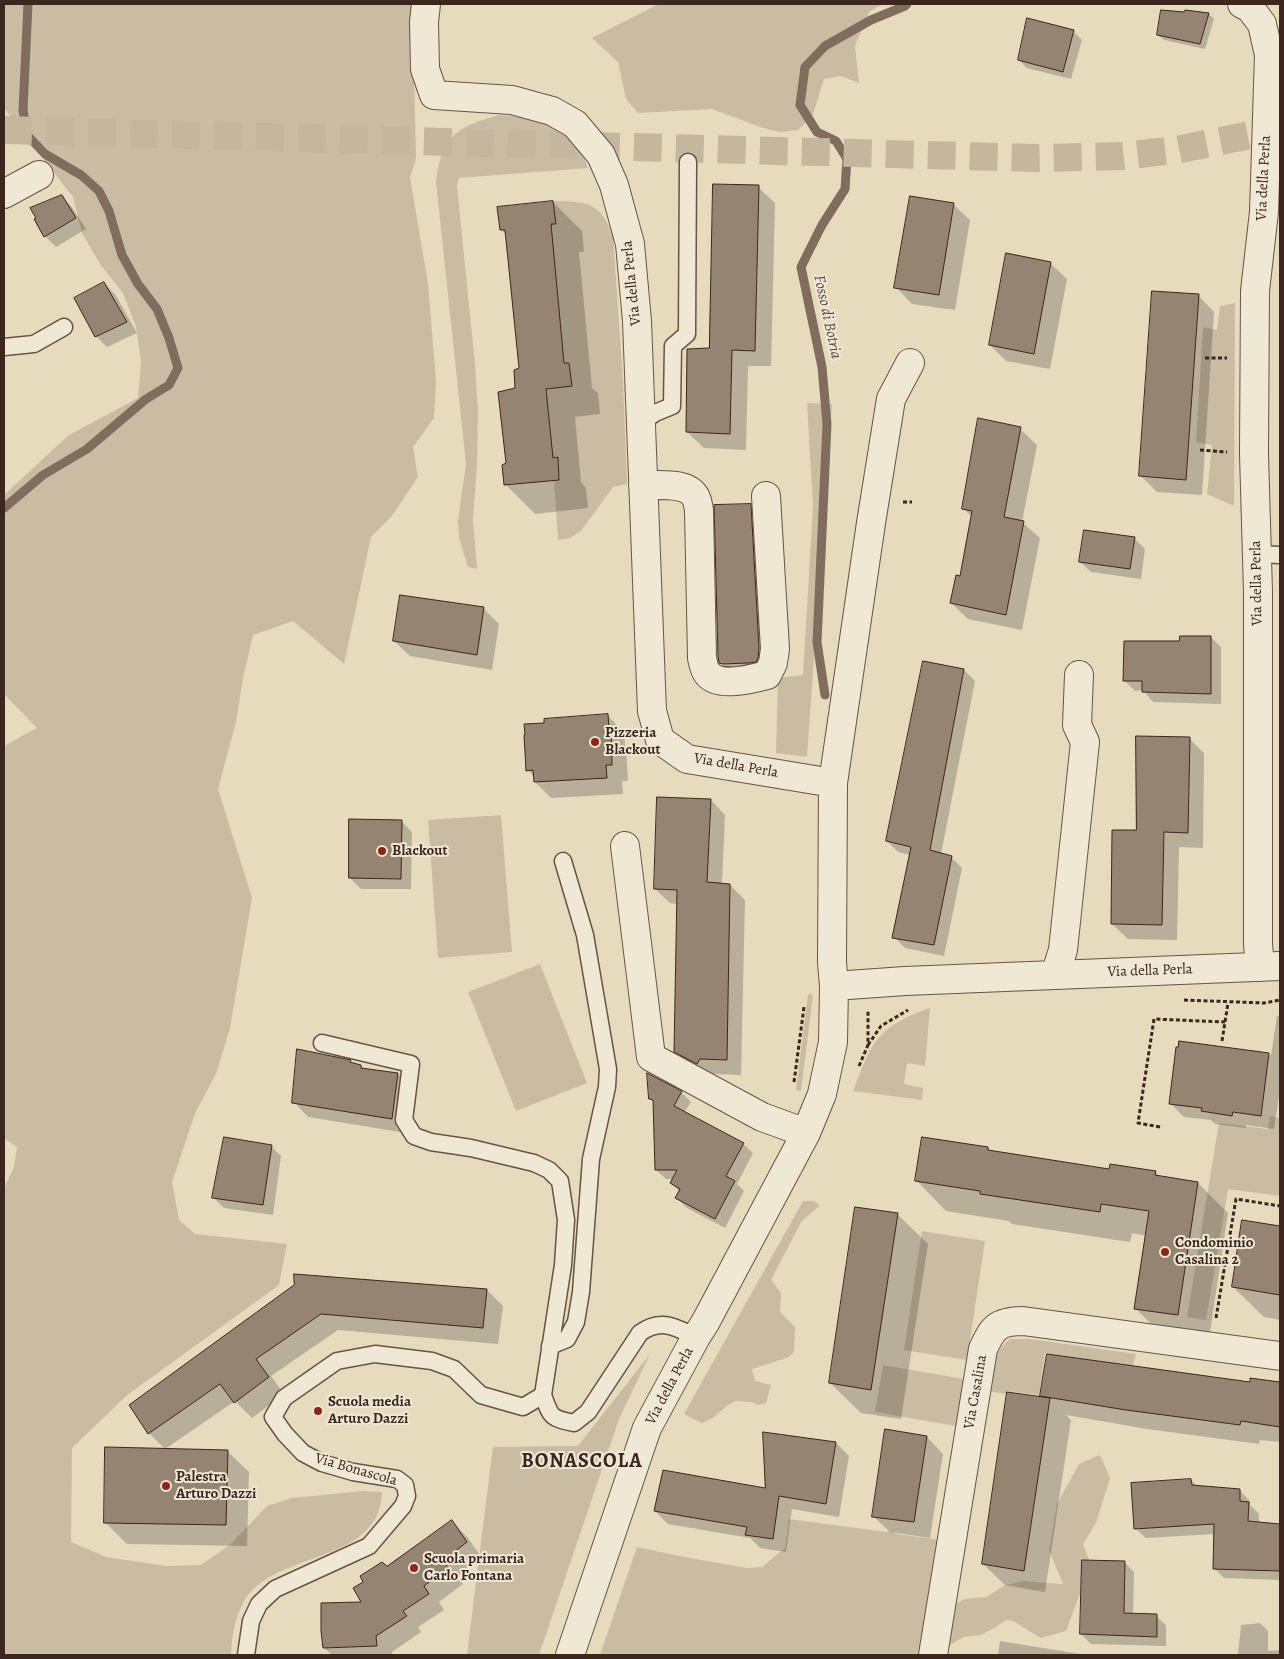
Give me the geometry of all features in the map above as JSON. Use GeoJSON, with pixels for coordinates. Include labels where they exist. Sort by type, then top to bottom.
{"type":"FeatureCollection","features":[{"type":"Feature","properties":{"kind":"street","name":"Via della Perla"},"geometry":{"type":"LineString","coordinates":[[426,4],[424,22],[425,69],[434,95],[512,100],[552,111],[575,124],[601,155],[614,185],[630,244],[637,321],[652,711],[660,740],[687,759],[832,783]]}},
{"type":"Feature","properties":{"kind":"street","name":"Via della Perla"},"geometry":{"type":"LineString","coordinates":[[834,986],[1270,967],[1258,944],[1269,555],[1254,445],[1255,291],[1272,204],[1269,55],[1262,24],[1250,8],[1242,4]]}},
{"type":"Feature","properties":{"kind":"street"},"geometry":{"type":"LineString","coordinates":[[4,194],[39,175]]}},
{"type":"Feature","properties":{"kind":"street","name":"Via della Perla"},"geometry":{"type":"LineString","coordinates":[[570,1655],[647,1428],[806,1134],[822,1094],[834,1042],[832,783],[891,399],[910,363]]}},
{"type":"Feature","properties":{"kind":"street"},"geometry":{"type":"LineString","coordinates":[[644,485],[677,486],[688,489],[696,497],[699,510],[702,658],[707,673],[718,681],[748,680],[767,675],[774,663],[775,650],[766,496]]}},
{"type":"Feature","properties":{"kind":"street"},"geometry":{"type":"LineString","coordinates":[[1055,975],[1063,950],[1085,742],[1077,725],[1079,676]]}},
{"type":"Feature","properties":{"kind":"street"},"geometry":{"type":"LineString","coordinates":[[625,846],[651,1057],[762,1117],[806,1134]]}},
{"type":"Feature","properties":{"kind":"street","name":"Via Casalina"},"geometry":{"type":"LineString","coordinates":[[933,1655],[981,1356],[990,1332],[1008,1321],[1023,1321],[1280,1356]]}},
{"type":"Feature","properties":{"kind":"lane"},"geometry":{"type":"LineString","coordinates":[[641,424],[655,413],[672,406],[673,346],[687,334],[688,162]]}},
{"type":"Feature","properties":{"kind":"lane"},"geometry":{"type":"LineString","coordinates":[[4,347],[34,344],[64,327]]}},
{"type":"Feature","properties":{"kind":"lane"},"geometry":{"type":"LineString","coordinates":[[550,1346],[567,1339],[576,1322],[581,1292],[591,1160],[607,1087],[608,1069],[585,935],[563,861]]}},
{"type":"Feature","properties":{"kind":"lane"},"geometry":{"type":"LineString","coordinates":[[322,1043],[411,1064],[404,1120],[414,1136],[431,1142],[471,1148],[534,1163],[549,1170],[560,1181],[566,1220],[563,1265],[543,1395],[549,1412],[556,1420],[574,1424],[588,1412],[640,1333],[649,1327],[668,1324],[696,1337]]}},
{"type":"Feature","properties":{"kind":"lane","name":"Via Bonascola"},"geometry":{"type":"LineString","coordinates":[[246,1655],[251,1621],[259,1604],[275,1588],[369,1546],[406,1502],[407,1496],[405,1486],[396,1478],[352,1472],[322,1463],[302,1453],[285,1434],[274,1417],[284,1398],[337,1362],[375,1354],[432,1362],[454,1369],[481,1395],[523,1407],[543,1395]]}},
{"type":"Feature","properties":{"kind":"path"},"geometry":{"type":"LineString","coordinates":[[1222,1041],[1228,1003]]}},
{"type":"Feature","properties":{"kind":"path"},"geometry":{"type":"LineString","coordinates":[[1160,1127],[1138,1123],[1154,1019],[1224,1022]]}},
{"type":"Feature","properties":{"kind":"path"},"geometry":{"type":"LineString","coordinates":[[1212,1346],[1236,1199],[1280,1206]]}},
{"type":"Feature","properties":{"kind":"shaded area"},"geometry":{"type":"Polygon","coordinates":[[[4,4],[417,4],[414,73],[416,158],[410,178],[428,283],[436,381],[434,418],[413,447],[418,477],[391,517],[371,537],[344,664],[293,621],[253,635],[243,678],[236,722],[218,789],[252,898],[230,1028],[216,1074],[195,1113],[172,1182],[179,1220],[195,1234],[287,1244],[279,1285],[126,1396],[72,1448],[71,1542],[106,1557],[166,1566],[201,1565],[231,1544],[267,1506],[292,1498],[363,1491],[382,1492],[377,1516],[364,1533],[345,1545],[277,1573],[257,1586],[243,1603],[237,1616],[231,1655],[4,1655],[4,1188],[14,1167],[17,1147],[4,1138],[4,746],[37,728],[4,694],[4,495],[69,435],[138,398],[141,362],[136,327],[123,293],[100,264],[82,233],[73,197],[4,108],[4,4]]]}},
{"type":"Feature","properties":{"kind":"shaded area"},"geometry":{"type":"Polygon","coordinates":[[[659,4],[883,4],[869,12],[855,46],[859,83],[841,76],[824,79],[812,117],[798,130],[780,132],[763,128],[712,109],[638,113],[626,99],[618,62],[592,38],[659,4]]]}},
{"type":"Feature","properties":{"kind":"shaded area"},"geometry":{"type":"Polygon","coordinates":[[[500,115],[529,118],[554,126],[574,142],[588,168],[459,178],[457,186],[478,412],[473,519],[477,569],[468,567],[459,538],[458,520],[466,464],[436,182],[442,154],[447,143],[454,135],[473,124],[500,115]]]}},
{"type":"Feature","properties":{"kind":"shaded area"},"geometry":{"type":"Polygon","coordinates":[[[553,201],[583,203],[591,206],[603,216],[613,236],[623,381],[627,484],[613,487],[581,531],[570,538],[558,540],[554,480],[559,479],[558,458],[553,458],[546,389],[572,385],[569,363],[564,363],[551,224],[556,223],[553,201]]]}},
{"type":"Feature","properties":{"kind":"shaded area"},"geometry":{"type":"Polygon","coordinates":[[[1235,303],[1234,506],[1207,494],[1212,445],[1196,442],[1203,327],[1217,330],[1220,306],[1235,303]]]}},
{"type":"Feature","properties":{"kind":"shaded area"},"geometry":{"type":"Polygon","coordinates":[[[807,403],[832,404],[807,757],[776,753],[778,678],[803,675],[813,506],[807,403]]]}},
{"type":"Feature","properties":{"kind":"shaded area"},"geometry":{"type":"Polygon","coordinates":[[[501,815],[512,952],[438,958],[428,820],[501,815]]]}},
{"type":"Feature","properties":{"kind":"shaded area"},"geometry":{"type":"Polygon","coordinates":[[[540,964],[587,1083],[516,1111],[468,992],[540,964]]]}},
{"type":"Feature","properties":{"kind":"shaded area"},"geometry":{"type":"Polygon","coordinates":[[[808,994],[813,995],[801,1091],[796,1090],[808,994]]]}},
{"type":"Feature","properties":{"kind":"shaded area"},"geometry":{"type":"Polygon","coordinates":[[[930,1008],[925,1066],[907,1063],[904,1084],[923,1088],[922,1100],[853,1091],[866,1057],[883,1033],[897,1023],[930,1008]]]}},
{"type":"Feature","properties":{"kind":"shaded area"},"geometry":{"type":"Polygon","coordinates":[[[1270,1116],[1280,1118],[1280,1196],[1228,1189],[1206,1320],[1187,1317],[1219,1123],[1268,1129],[1270,1116]]]}},
{"type":"Feature","properties":{"kind":"shaded area"},"geometry":{"type":"Polygon","coordinates":[[[803,1201],[813,1201],[820,1205],[801,1222],[771,1280],[781,1293],[780,1312],[795,1327],[794,1352],[789,1357],[752,1369],[755,1381],[771,1385],[766,1403],[758,1405],[751,1402],[736,1401],[728,1405],[713,1418],[702,1423],[684,1414],[803,1201]]]}},
{"type":"Feature","properties":{"kind":"shaded area"},"geometry":{"type":"Polygon","coordinates":[[[922,1231],[985,1241],[967,1360],[904,1350],[922,1231]]]}},
{"type":"Feature","properties":{"kind":"shaded area"},"geometry":{"type":"Polygon","coordinates":[[[1010,1339],[1030,1339],[1136,1354],[1133,1366],[1045,1353],[1039,1395],[1007,1391],[1006,1394],[987,1391],[997,1356],[1004,1344],[1010,1339]]]}},
{"type":"Feature","properties":{"kind":"shaded area"},"geometry":{"type":"Polygon","coordinates":[[[650,1354],[619,1419],[539,1655],[467,1655],[493,1447],[578,1446],[650,1354]]]}},
{"type":"Feature","properties":{"kind":"shaded area"},"geometry":{"type":"Polygon","coordinates":[[[883,1365],[964,1379],[956,1426],[875,1412],[883,1365]]]}},
{"type":"Feature","properties":{"kind":"shaded area"},"geometry":{"type":"Polygon","coordinates":[[[1100,1455],[1110,1478],[1096,1523],[1083,1544],[1091,1565],[1066,1631],[1041,1638],[1013,1621],[1006,1620],[981,1635],[964,1637],[943,1649],[923,1655],[600,1655],[637,1547],[747,1568],[762,1567],[785,1548],[789,1519],[886,1532],[891,1531],[897,1534],[941,1540],[945,1609],[965,1599],[986,1597],[1005,1585],[1024,1581],[1063,1584],[1049,1550],[1057,1504],[1079,1464],[1100,1455]]]}},
{"type":"Feature","properties":{"kind":"building"},"geometry":{"type":"Polygon","coordinates":[[[1161,10],[1209,13],[1200,44],[1157,35],[1161,10]]]}},
{"type":"Feature","properties":{"kind":"building"},"geometry":{"type":"Polygon","coordinates":[[[1027,18],[1074,30],[1063,72],[1018,60],[1027,18]]]}},
{"type":"Feature","properties":{"kind":"building"},"geometry":{"type":"Polygon","coordinates":[[[713,184],[759,185],[755,351],[732,350],[730,434],[686,432],[687,349],[709,348],[713,184]]]}},
{"type":"Feature","properties":{"kind":"building"},"geometry":{"type":"Polygon","coordinates":[[[62,195],[76,218],[44,237],[30,208],[62,195]]]}},
{"type":"Feature","properties":{"kind":"building"},"geometry":{"type":"Polygon","coordinates":[[[910,196],[954,203],[939,295],[894,288],[910,196]]]}},
{"type":"Feature","properties":{"kind":"building"},"geometry":{"type":"Polygon","coordinates":[[[553,201],[556,224],[551,224],[564,363],[569,363],[572,386],[546,389],[553,458],[558,457],[559,480],[504,485],[502,465],[506,463],[498,392],[515,388],[514,370],[519,368],[505,230],[500,230],[497,207],[553,201]]]}},
{"type":"Feature","properties":{"kind":"building"},"geometry":{"type":"Polygon","coordinates":[[[1006,253],[1051,262],[1034,354],[989,345],[1006,253]]]}},
{"type":"Feature","properties":{"kind":"building"},"geometry":{"type":"Polygon","coordinates":[[[104,282],[127,322],[95,337],[74,298],[104,282]]]}},
{"type":"Feature","properties":{"kind":"building"},"geometry":{"type":"Polygon","coordinates":[[[1152,291],[1199,294],[1186,480],[1139,476],[1152,291]]]}},
{"type":"Feature","properties":{"kind":"building"},"geometry":{"type":"Polygon","coordinates":[[[978,418],[1021,427],[1004,517],[1024,521],[1006,615],[950,603],[956,575],[960,576],[972,511],[962,509],[978,418]]]}},
{"type":"Feature","properties":{"kind":"building"},"geometry":{"type":"Polygon","coordinates":[[[751,504],[758,658],[756,662],[722,664],[719,663],[718,656],[714,505],[751,504]]]}},
{"type":"Feature","properties":{"kind":"building"},"geometry":{"type":"Polygon","coordinates":[[[1084,530],[1135,537],[1130,569],[1079,562],[1084,530]]]}},
{"type":"Feature","properties":{"kind":"building"},"geometry":{"type":"Polygon","coordinates":[[[400,595],[484,607],[477,655],[393,641],[400,595]]]}},
{"type":"Feature","properties":{"kind":"building"},"geometry":{"type":"Polygon","coordinates":[[[1180,636],[1211,636],[1211,694],[1142,692],[1142,681],[1123,681],[1124,641],[1179,641],[1180,636]]]}},
{"type":"Feature","properties":{"kind":"building"},"geometry":{"type":"Polygon","coordinates":[[[923,661],[964,669],[930,850],[952,856],[934,945],[892,938],[911,847],[886,841],[923,661]]]}},
{"type":"Feature","properties":{"kind":"building"},"geometry":{"type":"Polygon","coordinates":[[[608,714],[609,729],[611,729],[612,765],[606,765],[607,778],[534,782],[533,770],[526,771],[524,724],[544,723],[544,719],[608,714]]]}},
{"type":"Feature","properties":{"kind":"building"},"geometry":{"type":"Polygon","coordinates":[[[1136,736],[1190,737],[1188,833],[1164,832],[1162,925],[1111,924],[1112,830],[1136,830],[1136,736]]]}},
{"type":"Feature","properties":{"kind":"building"},"geometry":{"type":"Polygon","coordinates":[[[657,797],[711,799],[707,882],[730,884],[727,1060],[700,1059],[697,1064],[674,1052],[677,890],[654,889],[657,797]]]}},
{"type":"Feature","properties":{"kind":"building"},"geometry":{"type":"Polygon","coordinates":[[[349,819],[402,820],[401,879],[349,878],[349,819]]]}},
{"type":"Feature","properties":{"kind":"building"},"geometry":{"type":"Polygon","coordinates":[[[1179,1041],[1269,1053],[1261,1116],[1233,1112],[1232,1116],[1201,1111],[1202,1108],[1169,1104],[1176,1047],[1178,1047],[1179,1041]]]}},
{"type":"Feature","properties":{"kind":"building"},"geometry":{"type":"Polygon","coordinates":[[[297,1049],[351,1060],[350,1062],[361,1065],[361,1068],[398,1073],[392,1119],[292,1103],[297,1049]]]}},
{"type":"Feature","properties":{"kind":"building"},"geometry":{"type":"Polygon","coordinates":[[[647,1073],[682,1091],[674,1106],[744,1143],[726,1176],[735,1181],[715,1219],[675,1198],[680,1189],[670,1183],[677,1170],[655,1170],[653,1100],[649,1099],[647,1073]]]}},
{"type":"Feature","properties":{"kind":"building"},"geometry":{"type":"Polygon","coordinates":[[[224,1137],[272,1145],[263,1205],[212,1198],[224,1137]]]}},
{"type":"Feature","properties":{"kind":"building","name":"Condominio Casalina 2"},"geometry":{"type":"Polygon","coordinates":[[[922,1137],[988,1147],[988,1150],[1109,1169],[1110,1164],[1156,1171],[1155,1175],[1198,1182],[1178,1315],[1134,1309],[1149,1211],[1101,1204],[1100,1212],[980,1194],[980,1191],[915,1181],[922,1137]]]}},
{"type":"Feature","properties":{"kind":"building"},"geometry":{"type":"Polygon","coordinates":[[[855,1207],[898,1213],[871,1390],[829,1383],[855,1207]]]}},
{"type":"Feature","properties":{"kind":"building"},"geometry":{"type":"Polygon","coordinates":[[[1242,1220],[1280,1226],[1280,1295],[1232,1287],[1242,1220]]]}},
{"type":"Feature","properties":{"kind":"building"},"geometry":{"type":"Polygon","coordinates":[[[294,1274],[487,1289],[483,1328],[321,1314],[256,1359],[269,1377],[234,1403],[220,1384],[148,1434],[129,1405],[294,1285],[294,1274]]]}},
{"type":"Feature","properties":{"kind":"building"},"geometry":{"type":"Polygon","coordinates":[[[1047,1354],[1250,1382],[1250,1378],[1280,1382],[1280,1427],[1241,1421],[1240,1425],[1126,1410],[1040,1396],[1047,1354]]]}},
{"type":"Feature","properties":{"kind":"building"},"geometry":{"type":"Polygon","coordinates":[[[1007,1392],[1050,1398],[1024,1571],[982,1564],[1007,1392]]]}},
{"type":"Feature","properties":{"kind":"building"},"geometry":{"type":"Polygon","coordinates":[[[885,1429],[927,1436],[914,1522],[872,1517],[885,1429]]]}},
{"type":"Feature","properties":{"kind":"building"},"geometry":{"type":"Polygon","coordinates":[[[763,1432],[836,1442],[826,1504],[779,1496],[773,1539],[745,1535],[747,1527],[654,1511],[663,1470],[765,1488],[763,1432]]]}},
{"type":"Feature","properties":{"kind":"building","name":"Palestra Arturo Dazzi"},"geometry":{"type":"Polygon","coordinates":[[[105,1447],[228,1450],[226,1525],[104,1523],[105,1447]]]}},
{"type":"Feature","properties":{"kind":"building"},"geometry":{"type":"Polygon","coordinates":[[[1191,1479],[1192,1485],[1240,1489],[1240,1501],[1249,1502],[1248,1521],[1280,1524],[1280,1571],[1213,1569],[1214,1524],[1134,1529],[1131,1483],[1191,1479]]]}},
{"type":"Feature","properties":{"kind":"building"},"geometry":{"type":"Polygon","coordinates":[[[452,1520],[467,1542],[443,1561],[448,1568],[424,1586],[429,1594],[403,1611],[407,1616],[376,1636],[377,1646],[323,1648],[321,1603],[361,1602],[353,1588],[363,1582],[360,1576],[382,1562],[387,1566],[452,1520]]]}},
{"type":"Feature","properties":{"kind":"building"},"geometry":{"type":"Polygon","coordinates":[[[1082,1560],[1125,1561],[1124,1613],[1157,1614],[1157,1637],[1080,1634],[1082,1560]]]}},
{"type":"Feature","properties":{"kind":"waterway"},"geometry":{"type":"LineString","coordinates":[[27,135],[23,110],[28,4]]}},
{"type":"Feature","properties":{"kind":"waterway","name":"Fosso di Botria"},"geometry":{"type":"LineString","coordinates":[[825,695],[817,642],[827,424],[822,367],[801,267],[822,225],[845,189],[847,159],[836,141],[817,132],[800,105],[805,67],[825,46],[871,20],[907,4]]}},
{"type":"Feature","properties":{"kind":"waterway"},"geometry":{"type":"LineString","coordinates":[[4,122],[27,135],[45,154],[81,175],[99,191],[109,211],[122,255],[138,284],[157,309],[169,338],[178,368],[169,385],[146,399],[87,449],[43,475],[4,508]]}},
{"type":"Feature","properties":{"kind":"tunnel"},"geometry":{"type":"LineString","coordinates":[[4,130],[1038,158],[1123,156],[1176,150],[1280,129]]}},
{"type":"Feature","properties":{"kind":"place","name":"Pizzeria Blackout"},"geometry":{"type":"Point","coordinates":[595,742]}},
{"type":"Feature","properties":{"kind":"place","name":"Blackout"},"geometry":{"type":"Point","coordinates":[382,851]}},
{"type":"Feature","properties":{"kind":"place","name":"Condominio Casalina 2"},"geometry":{"type":"Point","coordinates":[1165,1252]}},
{"type":"Feature","properties":{"kind":"place","name":"Scuola media Arturo Dazzi"},"geometry":{"type":"Point","coordinates":[318,1411]}},
{"type":"Feature","properties":{"kind":"place","name":"Palestra Arturo Dazzi"},"geometry":{"type":"Point","coordinates":[166,1486]}},
{"type":"Feature","properties":{"kind":"place","name":"Scuola primaria Carlo Fontana"},"geometry":{"type":"Point","coordinates":[414,1568]}},
{"type":"Feature","properties":{"kind":"district","name":"BONASCOLA"},"geometry":{"type":"Point","coordinates":[582,1462]}}]}
